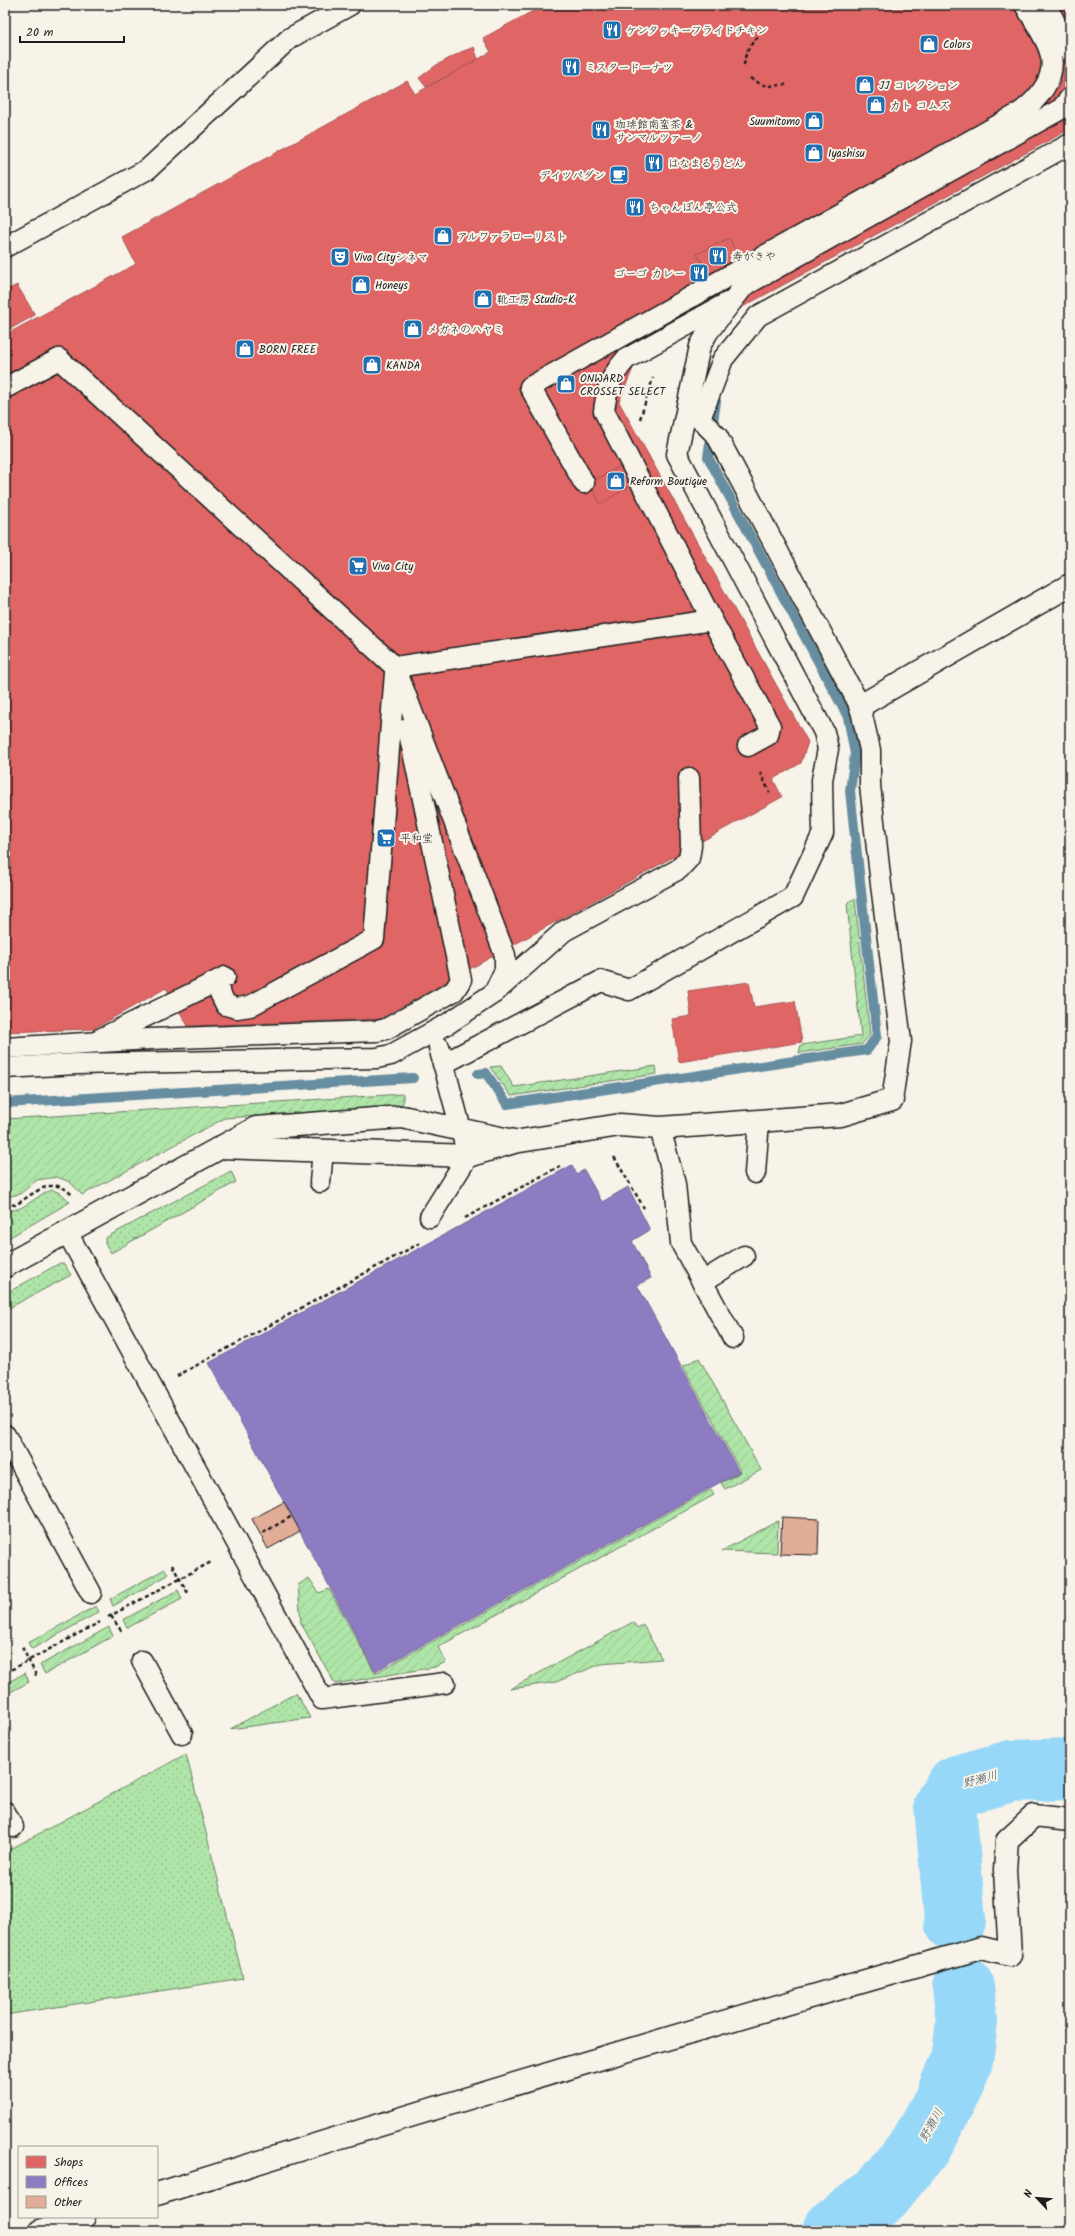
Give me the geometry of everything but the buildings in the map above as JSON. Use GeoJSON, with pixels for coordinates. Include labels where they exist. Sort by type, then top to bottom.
{"type":"FeatureCollection","features":[{"type":"Feature","properties":{"kind":"street"},"geometry":{"type":"LineString","coordinates":[[860,706],[1070,586]]}},
{"type":"Feature","properties":{"kind":"street"},"geometry":{"type":"LineString","coordinates":[[221,1147],[468,1156],[514,1142],[620,1125],[660,1128],[841,1115],[892,1100]]}},
{"type":"Feature","properties":{"kind":"street"},"geometry":{"type":"LineString","coordinates":[[5,1266],[256,1128],[402,1117],[514,1142]]}},
{"type":"Feature","properties":{"kind":"street"},"geometry":{"type":"LineString","coordinates":[[158,2194],[364,2129],[729,2020],[981,1948],[1010,1955],[1005,1870],[1007,1841],[1034,1816],[1070,1820]]}},
{"type":"Feature","properties":{"kind":"street"},"geometry":{"type":"LineString","coordinates":[[40,2231],[81,2218]]}},
{"type":"Feature","properties":{"kind":"lane"},"geometry":{"type":"LineString","coordinates":[[5,247],[148,169],[290,38],[350,5]]}},
{"type":"Feature","properties":{"kind":"lane"},"geometry":{"type":"LineString","coordinates":[[1025,5],[1060,52]]}},
{"type":"Feature","properties":{"kind":"lane"},"geometry":{"type":"LineString","coordinates":[[584,483],[530,387],[1018,114],[1034,103],[1044,88],[1060,52],[1046,5]]}},
{"type":"Feature","properties":{"kind":"lane"},"geometry":{"type":"LineString","coordinates":[[892,1100],[901,1041],[870,785],[870,750],[860,706],[702,421],[700,346],[708,332],[744,286],[1061,109],[1070,98]]}},
{"type":"Feature","properties":{"kind":"lane"},"geometry":{"type":"LineString","coordinates":[[748,746],[768,735],[770,726],[712,620],[604,411],[607,388],[616,370],[626,359],[1070,112]]}},
{"type":"Feature","properties":{"kind":"lane"},"geometry":{"type":"LineString","coordinates":[[430,1217],[468,1156],[441,1056],[601,981],[629,990],[793,898],[823,833],[822,780],[828,749],[824,732],[677,454],[702,421],[723,359],[758,316],[1070,144]]}},
{"type":"Feature","properties":{"kind":"lane"},"geometry":{"type":"LineString","coordinates":[[5,388],[59,358],[395,667],[505,955],[505,970],[494,994]]}},
{"type":"Feature","properties":{"kind":"lane"},"geometry":{"type":"LineString","coordinates":[[395,667],[712,620]]}},
{"type":"Feature","properties":{"kind":"lane"},"geometry":{"type":"LineString","coordinates":[[92,1043],[222,984],[226,1005],[236,1008],[250,1006],[374,939],[395,667]]}},
{"type":"Feature","properties":{"kind":"lane"},"geometry":{"type":"LineString","coordinates":[[5,1048],[150,1039],[377,1031],[386,1029],[454,991],[461,980],[395,667]]}},
{"type":"Feature","properties":{"kind":"lane"},"geometry":{"type":"LineString","coordinates":[[5,1068],[85,1064],[377,1058],[398,1052],[449,1023],[494,994],[564,930],[679,869],[689,858],[691,846],[689,778]]}},
{"type":"Feature","properties":{"kind":"lane"},"geometry":{"type":"LineString","coordinates":[[755,1173],[759,1121]]}},
{"type":"Feature","properties":{"kind":"lane"},"geometry":{"type":"LineString","coordinates":[[660,1128],[675,1184],[681,1244],[733,1338]]}},
{"type":"Feature","properties":{"kind":"lane"},"geometry":{"type":"LineString","coordinates":[[320,1182],[323,1151]]}},
{"type":"Feature","properties":{"kind":"lane"},"geometry":{"type":"LineString","coordinates":[[67,1232],[322,1699],[445,1683]]}},
{"type":"Feature","properties":{"kind":"lane"},"geometry":{"type":"LineString","coordinates":[[702,1282],[744,1256]]}},
{"type":"Feature","properties":{"kind":"lane"},"geometry":{"type":"LineString","coordinates":[[5,1435],[91,1593]]}},
{"type":"Feature","properties":{"kind":"lane"},"geometry":{"type":"LineString","coordinates":[[142,1661],[182,1734]]}},
{"type":"Feature","properties":{"kind":"path"},"geometry":{"type":"LineString","coordinates":[[744,65],[745,56],[751,44],[760,35]]}},
{"type":"Feature","properties":{"kind":"path"},"geometry":{"type":"LineString","coordinates":[[750,78],[760,84],[770,87],[786,84]]}},
{"type":"Feature","properties":{"kind":"path"},"geometry":{"type":"LineString","coordinates":[[645,403],[654,376]]}},
{"type":"Feature","properties":{"kind":"path"},"geometry":{"type":"LineString","coordinates":[[758,768],[770,793]]}},
{"type":"Feature","properties":{"kind":"path"},"geometry":{"type":"LineString","coordinates":[[608,1158],[616,1157],[644,1208]]}},
{"type":"Feature","properties":{"kind":"path"},"geometry":{"type":"LineString","coordinates":[[460,1220],[564,1164]]}},
{"type":"Feature","properties":{"kind":"path"},"geometry":{"type":"LineString","coordinates":[[5,1203],[15,1205],[42,1186],[57,1186],[67,1189],[76,1200]]}},
{"type":"Feature","properties":{"kind":"path"},"geometry":{"type":"LineString","coordinates":[[172,1371],[175,1376],[425,1240]]}},
{"type":"Feature","properties":{"kind":"path"},"geometry":{"type":"LineString","coordinates":[[257,1536],[292,1516]]}},
{"type":"Feature","properties":{"kind":"path"},"geometry":{"type":"LineString","coordinates":[[5,1673],[216,1559]]}},
{"type":"Feature","properties":{"kind":"path"},"geometry":{"type":"LineString","coordinates":[[172,1565],[189,1596]]}},
{"type":"Feature","properties":{"kind":"path"},"geometry":{"type":"LineString","coordinates":[[108,1610],[122,1632]]}},
{"type":"Feature","properties":{"kind":"path"},"geometry":{"type":"LineString","coordinates":[[22,1647],[37,1677]]}},
{"type":"Feature","properties":{"kind":"green space"},"geometry":{"type":"Polygon","coordinates":[[[855,899],[870,1035],[862,1044],[799,1053],[801,1045],[861,1036],[847,904],[851,900],[855,899]]]}},
{"type":"Feature","properties":{"kind":"green space"},"geometry":{"type":"Polygon","coordinates":[[[501,1066],[514,1087],[656,1066],[657,1074],[511,1096],[490,1067],[501,1066]]]}},
{"type":"Feature","properties":{"kind":"green space"},"geometry":{"type":"Polygon","coordinates":[[[403,1094],[403,1103],[397,1107],[225,1118],[82,1195],[70,1182],[57,1177],[37,1180],[20,1194],[5,1197],[5,1119],[403,1094]]]}},
{"type":"Feature","properties":{"kind":"green space"},"geometry":{"type":"Polygon","coordinates":[[[231,1171],[236,1182],[111,1253],[105,1243],[105,1238],[231,1171]]]}},
{"type":"Feature","properties":{"kind":"green space"},"geometry":{"type":"Polygon","coordinates":[[[53,1190],[62,1194],[70,1202],[5,1240],[5,1210],[18,1209],[41,1195],[53,1190]]]}},
{"type":"Feature","properties":{"kind":"green space"},"geometry":{"type":"Polygon","coordinates":[[[60,1263],[64,1264],[71,1275],[5,1310],[5,1294],[60,1263]]]}},
{"type":"Feature","properties":{"kind":"green space"},"geometry":{"type":"Polygon","coordinates":[[[699,1358],[761,1470],[725,1489],[721,1483],[741,1472],[683,1366],[699,1358]]]}},
{"type":"Feature","properties":{"kind":"green space"},"geometry":{"type":"Polygon","coordinates":[[[711,1489],[714,1495],[438,1647],[446,1662],[435,1667],[335,1684],[301,1623],[298,1585],[309,1578],[319,1593],[329,1589],[375,1673],[711,1489]]]}},
{"type":"Feature","properties":{"kind":"green space"},"geometry":{"type":"Polygon","coordinates":[[[778,1521],[777,1553],[721,1551],[778,1521]]]}},
{"type":"Feature","properties":{"kind":"green space"},"geometry":{"type":"Polygon","coordinates":[[[165,1569],[168,1575],[113,1606],[110,1599],[165,1569]]]}},
{"type":"Feature","properties":{"kind":"green space"},"geometry":{"type":"Polygon","coordinates":[[[178,1590],[182,1599],[127,1628],[123,1620],[178,1590]]]}},
{"type":"Feature","properties":{"kind":"green space"},"geometry":{"type":"Polygon","coordinates":[[[96,1606],[99,1612],[32,1649],[28,1643],[96,1606]]]}},
{"type":"Feature","properties":{"kind":"green space"},"geometry":{"type":"Polygon","coordinates":[[[633,1622],[637,1628],[643,1625],[662,1659],[601,1664],[556,1682],[510,1689],[633,1622]]]}},
{"type":"Feature","properties":{"kind":"green space"},"geometry":{"type":"Polygon","coordinates":[[[109,1627],[113,1636],[45,1674],[40,1665],[109,1627]]]}},
{"type":"Feature","properties":{"kind":"green space"},"geometry":{"type":"Polygon","coordinates":[[[25,1673],[29,1682],[5,1695],[5,1684],[25,1673]]]}},
{"type":"Feature","properties":{"kind":"green space"},"geometry":{"type":"Polygon","coordinates":[[[296,1693],[310,1718],[230,1729],[296,1693]]]}},
{"type":"Feature","properties":{"kind":"green space"},"geometry":{"type":"Polygon","coordinates":[[[186,1754],[243,1978],[5,2015],[5,1852],[186,1754]]]}},
{"type":"Feature","properties":{"kind":"waterway"},"geometry":{"type":"LineString","coordinates":[[478,1074],[486,1073],[507,1104],[867,1050],[877,1036],[850,791],[855,754],[848,717],[708,457],[716,401]]}},
{"type":"Feature","properties":{"kind":"waterway"},"geometry":{"type":"LineString","coordinates":[[5,1103],[413,1078]]}},
{"type":"Feature","properties":{"kind":"waterway","name":"野瀬川"},"geometry":{"type":"LineString","coordinates":[[955,1921],[945,1805],[957,1786],[1011,1771],[1070,1769]]}},
{"type":"Feature","properties":{"kind":"waterway","name":"野瀬川"},"geometry":{"type":"LineString","coordinates":[[833,2231],[881,2194],[920,2146],[944,2102],[962,2061],[967,2021],[963,1987]]}},
{"type":"Feature","properties":{"kind":"place","name":"ケンタッキーフライドチキン"},"geometry":{"type":"Point","coordinates":[612,30]}},
{"type":"Feature","properties":{"kind":"place","name":"Colors"},"geometry":{"type":"Point","coordinates":[929,44]}},
{"type":"Feature","properties":{"kind":"place","name":"ミスタードーナツ"},"geometry":{"type":"Point","coordinates":[571,67]}},
{"type":"Feature","properties":{"kind":"place","name":"JJ コレクション"},"geometry":{"type":"Point","coordinates":[865,85]}},
{"type":"Feature","properties":{"kind":"place","name":"カト コムズ"},"geometry":{"type":"Point","coordinates":[876,105]}},
{"type":"Feature","properties":{"kind":"place","name":"Suumitomo"},"geometry":{"type":"Point","coordinates":[814,121]}},
{"type":"Feature","properties":{"kind":"place","name":"珈琲館南蛮茶 & サンマルツァーノ"},"geometry":{"type":"Point","coordinates":[601,130]}},
{"type":"Feature","properties":{"kind":"place","name":"Iyashisu"},"geometry":{"type":"Point","coordinates":[814,153]}},
{"type":"Feature","properties":{"kind":"place","name":"はなまるうどん"},"geometry":{"type":"Point","coordinates":[654,163]}},
{"type":"Feature","properties":{"kind":"place","name":"デイツパダン"},"geometry":{"type":"Point","coordinates":[619,175]}},
{"type":"Feature","properties":{"kind":"place","name":"ちゃんぽん亭公式"},"geometry":{"type":"Point","coordinates":[635,207]}},
{"type":"Feature","properties":{"kind":"place","name":"アルワァラローリスト"},"geometry":{"type":"Point","coordinates":[443,236]}},
{"type":"Feature","properties":{"kind":"place","name":"寿がきや"},"geometry":{"type":"Point","coordinates":[718,256]}},
{"type":"Feature","properties":{"kind":"place","name":"Viva Cityシネマ"},"geometry":{"type":"Point","coordinates":[340,257]}},
{"type":"Feature","properties":{"kind":"place","name":"ゴーゴ カレー"},"geometry":{"type":"Point","coordinates":[699,273]}},
{"type":"Feature","properties":{"kind":"place","name":"Honeys"},"geometry":{"type":"Point","coordinates":[361,285]}},
{"type":"Feature","properties":{"kind":"place","name":"靴工房 Studio-K"},"geometry":{"type":"Point","coordinates":[483,299]}},
{"type":"Feature","properties":{"kind":"place","name":"メガネのハヤミ"},"geometry":{"type":"Point","coordinates":[413,329]}},
{"type":"Feature","properties":{"kind":"place","name":"BORN FREE"},"geometry":{"type":"Point","coordinates":[245,349]}},
{"type":"Feature","properties":{"kind":"place","name":"KANDA"},"geometry":{"type":"Point","coordinates":[372,365]}},
{"type":"Feature","properties":{"kind":"place","name":"ONWARD CROSSET SELECT"},"geometry":{"type":"Point","coordinates":[566,384]}},
{"type":"Feature","properties":{"kind":"place","name":"Reform Boutique"},"geometry":{"type":"Point","coordinates":[616,481]}},
{"type":"Feature","properties":{"kind":"place","name":"Viva City"},"geometry":{"type":"Point","coordinates":[358,566]}},
{"type":"Feature","properties":{"kind":"place","name":"平和堂"},"geometry":{"type":"Point","coordinates":[386,838]}}]}
